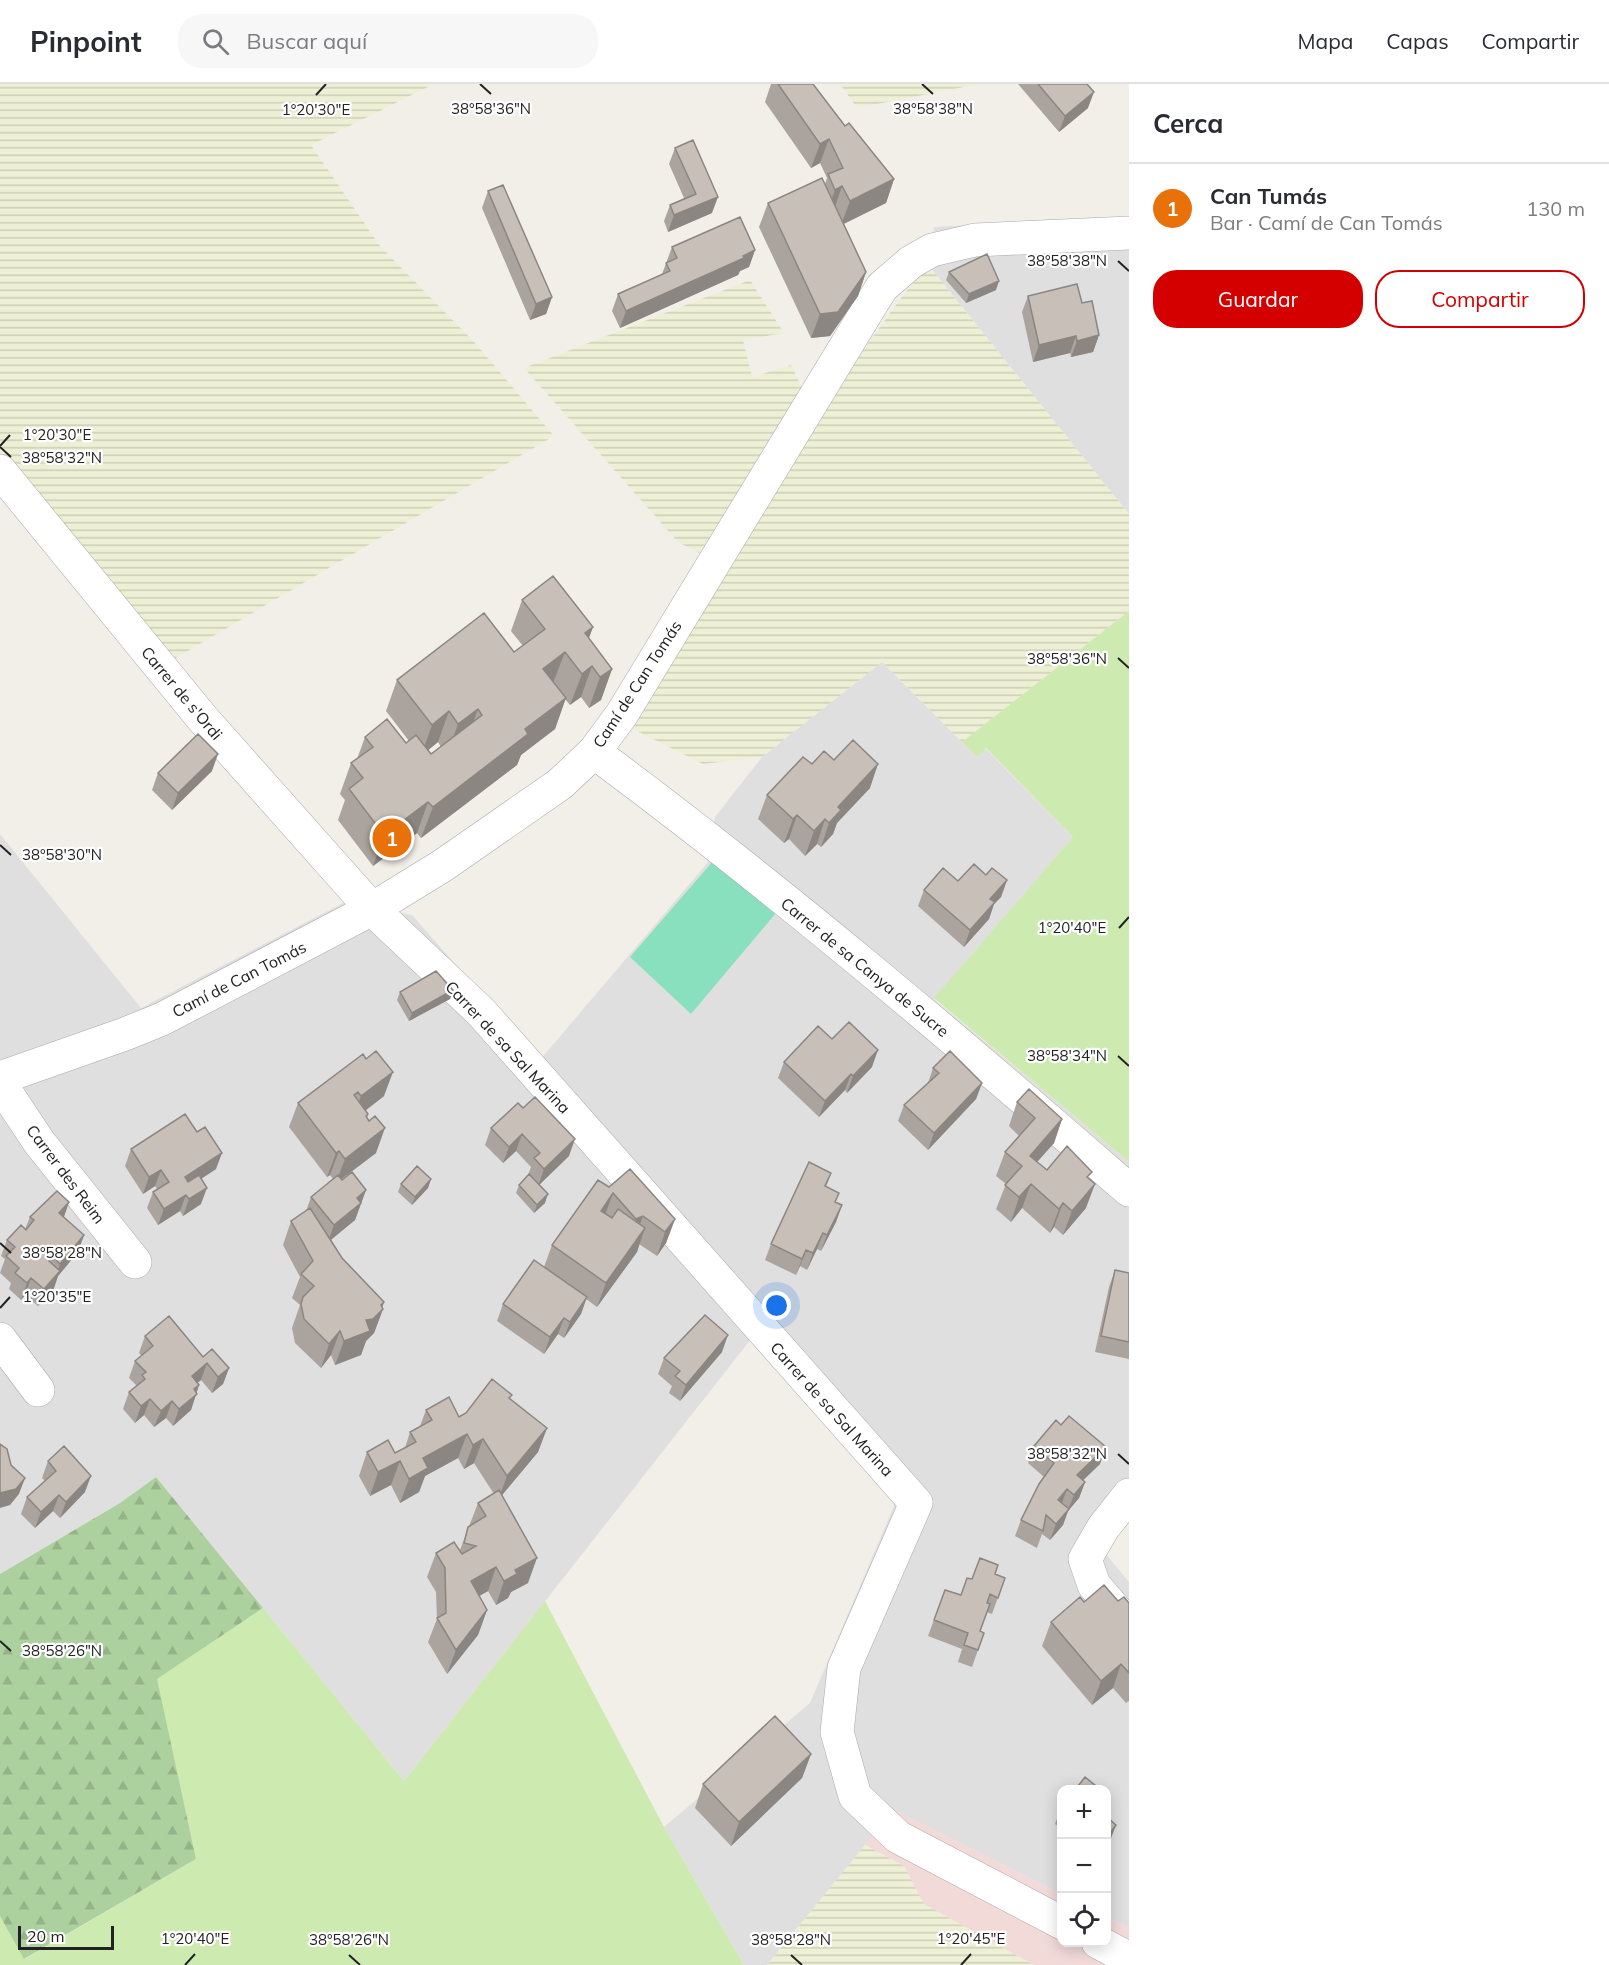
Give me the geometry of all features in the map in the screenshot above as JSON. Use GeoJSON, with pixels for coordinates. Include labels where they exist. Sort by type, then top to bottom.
{"type":"FeatureCollection","features":[{"type":"Feature","properties":{"kind":"street","name":"Camí de Can Tomás"},"geometry":{"type":"LineString","coordinates":[[0,1081],[162,1018],[372,909],[442,866],[560,784],[594,752],[622,714],[882,287],[911,262],[932,250],[975,240],[1129,233]]}},
{"type":"Feature","properties":{"kind":"street","name":"Carrer de s'Ordi"},"geometry":{"type":"LineString","coordinates":[[0,471],[203,719],[372,909]]}},
{"type":"Feature","properties":{"kind":"street","name":"Carrer de sa Canya de Sucre"},"geometry":{"type":"LineString","coordinates":[[594,752],[692,825],[1018,1094],[1129,1190]]}},
{"type":"Feature","properties":{"kind":"street","name":"Carrer de sa Sal Marina"},"geometry":{"type":"LineString","coordinates":[[372,909],[481,1012],[916,1503],[844,1668],[837,1732],[855,1796],[898,1837],[1057,1920]]}},
{"type":"Feature","properties":{"kind":"street","name":"Carrer des Reim"},"geometry":{"type":"LineString","coordinates":[[0,1081],[39,1142],[135,1262]]}},
{"type":"Feature","properties":{"kind":"street"},"geometry":{"type":"LineString","coordinates":[[0,1339],[38,1390]]}},
{"type":"Feature","properties":{"kind":"street"},"geometry":{"type":"LineString","coordinates":[[1129,1495],[1103,1528],[1085,1559],[1094,1585],[1129,1626]]}},
{"type":"Feature","properties":{"kind":"shaded area"},"geometry":{"type":"Polygon","coordinates":[[[1129,217],[1129,514],[930,267],[934,227],[1129,217]]]}},
{"type":"Feature","properties":{"kind":"shaded area"},"geometry":{"type":"Polygon","coordinates":[[[882,662],[977,757],[985,748],[1073,837],[934,999],[1129,1162],[1129,1522],[1104,1552],[1129,1582],[1129,1928],[1111,1919],[1111,1785],[1057,1785],[1057,1892],[894,1810],[767,1965],[744,1965],[664,1827],[810,1703],[894,1506],[887,1481],[755,1334],[404,1781],[156,1477],[120,1503],[0,1574],[0,834],[141,1008],[347,901],[412,915],[540,1060],[709,861],[715,817],[762,757],[882,662]]]}},
{"type":"Feature","properties":{"kind":"shaded area"},"geometry":{"type":"Polygon","coordinates":[[[894,1810],[1057,1892],[1057,1947],[1111,1947],[1111,1919],[1129,1928],[1129,1965],[1034,1965],[923,1904],[904,1866],[865,1845],[894,1810]]]}},
{"type":"Feature","properties":{"kind":"green space"},"geometry":{"type":"Polygon","coordinates":[[[0,84],[434,84],[311,145],[380,246],[476,344],[554,436],[174,659],[0,453],[0,84]]]}},
{"type":"Feature","properties":{"kind":"green space"},"geometry":{"type":"Polygon","coordinates":[[[840,84],[979,84],[857,108],[840,84]]]}},
{"type":"Feature","properties":{"kind":"green space"},"geometry":{"type":"Polygon","coordinates":[[[930,267],[1129,514],[1129,611],[962,742],[882,662],[762,757],[703,764],[631,728],[840,381],[910,286],[930,267]]]}},
{"type":"Feature","properties":{"kind":"green space"},"geometry":{"type":"Polygon","coordinates":[[[750,280],[784,333],[743,340],[752,377],[791,365],[803,390],[793,419],[699,553],[678,542],[524,368],[750,280]]]}},
{"type":"Feature","properties":{"kind":"green space"},"geometry":{"type":"Polygon","coordinates":[[[1129,611],[1129,1162],[934,998],[1073,837],[986,748],[977,757],[962,742],[1129,611]]]}},
{"type":"Feature","properties":{"kind":"green space"},"geometry":{"type":"Polygon","coordinates":[[[714,860],[776,913],[691,1014],[630,957],[714,860]]]}},
{"type":"Feature","properties":{"kind":"green space"},"geometry":{"type":"Polygon","coordinates":[[[156,1477],[263,1608],[157,1679],[196,1859],[24,1959],[0,1916],[0,1574],[120,1503],[156,1477]]]}},
{"type":"Feature","properties":{"kind":"green space"},"geometry":{"type":"Polygon","coordinates":[[[545,1601],[664,1827],[744,1965],[0,1965],[0,1916],[25,1959],[196,1859],[156,1679],[263,1608],[404,1781],[545,1601]]]}},
{"type":"Feature","properties":{"kind":"green space"},"geometry":{"type":"Polygon","coordinates":[[[865,1845],[904,1866],[924,1904],[1034,1965],[767,1965],[865,1845]]]}},
{"type":"Feature","properties":{"kind":"building"},"geometry":{"type":"Polygon","coordinates":[[[778,84],[813,84],[845,126],[849,123],[894,179],[850,201],[842,186],[835,190],[828,174],[843,168],[829,139],[820,144],[778,84]]]}},
{"type":"Feature","properties":{"kind":"building"},"geometry":{"type":"Polygon","coordinates":[[[1038,84],[1087,84],[1094,92],[1065,116],[1038,84]]]}},
{"type":"Feature","properties":{"kind":"building"},"geometry":{"type":"Polygon","coordinates":[[[693,140],[718,197],[674,215],[670,205],[696,194],[675,148],[693,140]]]}},
{"type":"Feature","properties":{"kind":"building"},"geometry":{"type":"Polygon","coordinates":[[[822,178],[866,272],[838,312],[820,314],[768,203],[822,178]]]}},
{"type":"Feature","properties":{"kind":"building"},"geometry":{"type":"Polygon","coordinates":[[[503,185],[552,297],[536,304],[488,191],[503,185]]]}},
{"type":"Feature","properties":{"kind":"building"},"geometry":{"type":"Polygon","coordinates":[[[740,217],[755,250],[743,256],[744,258],[626,311],[618,294],[670,271],[666,263],[677,258],[672,247],[740,217]]]}},
{"type":"Feature","properties":{"kind":"building"},"geometry":{"type":"Polygon","coordinates":[[[987,254],[999,281],[969,294],[949,272],[987,254]]]}},
{"type":"Feature","properties":{"kind":"building"},"geometry":{"type":"Polygon","coordinates":[[[1077,284],[1082,303],[1092,301],[1099,335],[1077,341],[1076,336],[1039,345],[1028,296],[1077,284]]]}},
{"type":"Feature","properties":{"kind":"building"},"geometry":{"type":"Polygon","coordinates":[[[553,576],[593,627],[585,633],[612,669],[600,677],[592,666],[582,674],[565,652],[543,669],[566,698],[525,729],[528,734],[433,807],[428,802],[384,835],[349,789],[363,778],[351,763],[373,747],[365,737],[387,719],[406,743],[416,735],[431,754],[482,715],[478,709],[458,724],[449,711],[432,725],[397,680],[484,613],[514,652],[545,629],[522,600],[553,576]]]}},
{"type":"Feature","properties":{"kind":"building"},"geometry":{"type":"Polygon","coordinates":[[[198,734],[218,754],[178,793],[158,773],[198,734]]]}},
{"type":"Feature","properties":{"kind":"building"},"geometry":{"type":"Polygon","coordinates":[[[853,740],[878,764],[838,807],[841,810],[829,823],[825,819],[814,831],[797,815],[793,819],[767,795],[803,757],[812,764],[824,751],[834,760],[853,740]]]}},
{"type":"Feature","properties":{"kind":"building"},"geometry":{"type":"Polygon","coordinates":[[[974,864],[986,875],[992,868],[1007,880],[990,899],[995,902],[970,930],[924,890],[943,868],[958,881],[974,864]]]}},
{"type":"Feature","properties":{"kind":"building"},"geometry":{"type":"Polygon","coordinates":[[[436,971],[453,990],[412,1013],[400,992],[436,971]]]}},
{"type":"Feature","properties":{"kind":"building"},"geometry":{"type":"Polygon","coordinates":[[[849,1022],[878,1050],[825,1101],[784,1062],[818,1026],[832,1039],[849,1022]]]}},
{"type":"Feature","properties":{"kind":"building"},"geometry":{"type":"Polygon","coordinates":[[[376,1051],[393,1072],[361,1096],[358,1092],[354,1095],[368,1114],[366,1116],[369,1121],[375,1116],[385,1128],[345,1159],[339,1151],[336,1153],[298,1103],[363,1054],[366,1059],[376,1051]]]}},
{"type":"Feature","properties":{"kind":"building"},"geometry":{"type":"Polygon","coordinates":[[[950,1051],[982,1083],[934,1133],[904,1105],[939,1073],[933,1068],[950,1051]]]}},
{"type":"Feature","properties":{"kind":"building"},"geometry":{"type":"Polygon","coordinates":[[[1029,1089],[1062,1119],[1030,1156],[1047,1170],[1067,1146],[1092,1172],[1087,1177],[1095,1184],[1072,1211],[1063,1203],[1059,1209],[1031,1184],[1019,1197],[1005,1185],[1022,1166],[1005,1152],[1035,1118],[1017,1102],[1029,1089]]]}},
{"type":"Feature","properties":{"kind":"building"},"geometry":{"type":"Polygon","coordinates":[[[535,1097],[575,1139],[544,1169],[534,1158],[540,1153],[522,1134],[509,1147],[491,1128],[518,1103],[523,1108],[535,1097]]]}},
{"type":"Feature","properties":{"kind":"building"},"geometry":{"type":"Polygon","coordinates":[[[185,1114],[197,1132],[205,1127],[222,1153],[185,1177],[188,1182],[199,1175],[207,1188],[189,1199],[186,1195],[164,1209],[153,1192],[169,1182],[161,1170],[149,1177],[131,1149],[185,1114]]]}},
{"type":"Feature","properties":{"kind":"building"},"geometry":{"type":"Polygon","coordinates":[[[809,1162],[831,1173],[825,1186],[839,1193],[835,1202],[842,1205],[827,1235],[823,1233],[813,1253],[806,1250],[802,1259],[771,1244],[809,1162]]]}},
{"type":"Feature","properties":{"kind":"building"},"geometry":{"type":"Polygon","coordinates":[[[417,1166],[431,1179],[415,1197],[401,1184],[417,1166]]]}},
{"type":"Feature","properties":{"kind":"building"},"geometry":{"type":"Polygon","coordinates":[[[630,1169],[675,1219],[665,1232],[643,1216],[636,1219],[613,1193],[601,1211],[612,1218],[618,1209],[645,1228],[606,1283],[552,1245],[598,1180],[609,1187],[630,1169]]]}},
{"type":"Feature","properties":{"kind":"building"},"geometry":{"type":"Polygon","coordinates":[[[352,1172],[366,1190],[357,1198],[361,1203],[334,1225],[311,1197],[338,1175],[342,1180],[352,1172]]]}},
{"type":"Feature","properties":{"kind":"building"},"geometry":{"type":"Polygon","coordinates":[[[529,1174],[548,1194],[537,1205],[519,1185],[529,1174]]]}},
{"type":"Feature","properties":{"kind":"building"},"geometry":{"type":"Polygon","coordinates":[[[57,1191],[69,1202],[59,1213],[84,1235],[60,1264],[53,1257],[49,1261],[60,1271],[44,1289],[31,1278],[27,1283],[15,1273],[19,1268],[6,1256],[15,1247],[7,1240],[21,1225],[26,1230],[34,1220],[30,1217],[57,1191]]]}},
{"type":"Feature","properties":{"kind":"building"},"geometry":{"type":"Polygon","coordinates":[[[310,1208],[342,1258],[384,1302],[381,1305],[383,1309],[373,1319],[366,1320],[370,1331],[344,1341],[340,1331],[329,1344],[304,1319],[301,1304],[303,1297],[314,1286],[301,1274],[313,1261],[291,1221],[310,1208]]]}},
{"type":"Feature","properties":{"kind":"building"},"geometry":{"type":"Polygon","coordinates":[[[534,1260],[587,1297],[570,1322],[564,1318],[550,1337],[503,1304],[534,1260]]]}},
{"type":"Feature","properties":{"kind":"building"},"geometry":{"type":"Polygon","coordinates":[[[1115,1270],[1129,1273],[1129,1342],[1101,1336],[1115,1270]]]}},
{"type":"Feature","properties":{"kind":"building"},"geometry":{"type":"Polygon","coordinates":[[[705,1315],[728,1335],[686,1385],[675,1376],[680,1371],[664,1358],[705,1315]]]}},
{"type":"Feature","properties":{"kind":"building"},"geometry":{"type":"Polygon","coordinates":[[[169,1316],[203,1357],[212,1349],[229,1368],[218,1377],[207,1363],[192,1376],[199,1385],[194,1389],[197,1394],[179,1409],[172,1401],[161,1411],[150,1399],[141,1406],[129,1392],[145,1379],[142,1375],[146,1372],[135,1361],[153,1346],[145,1336],[169,1316]]]}},
{"type":"Feature","properties":{"kind":"building"},"geometry":{"type":"Polygon","coordinates":[[[492,1379],[512,1395],[509,1398],[547,1428],[507,1476],[483,1439],[473,1445],[467,1434],[423,1458],[428,1468],[409,1479],[400,1461],[378,1472],[367,1452],[388,1440],[395,1453],[416,1442],[410,1432],[432,1420],[426,1410],[449,1397],[459,1417],[466,1413],[492,1379]]]}},
{"type":"Feature","properties":{"kind":"building"},"geometry":{"type":"Polygon","coordinates":[[[1069,1416],[1106,1447],[1077,1475],[1085,1482],[1074,1495],[1067,1489],[1058,1500],[1069,1509],[1056,1524],[1046,1515],[1043,1531],[1021,1520],[1039,1484],[1054,1463],[1034,1446],[1056,1420],[1061,1425],[1069,1416]]]}},
{"type":"Feature","properties":{"kind":"building"},"geometry":{"type":"Polygon","coordinates":[[[0,1444],[7,1449],[11,1465],[25,1478],[16,1489],[0,1493],[0,1444]]]}},
{"type":"Feature","properties":{"kind":"building"},"geometry":{"type":"Polygon","coordinates":[[[64,1446],[91,1476],[66,1502],[59,1495],[41,1512],[27,1497],[56,1471],[48,1461],[64,1446]]]}},
{"type":"Feature","properties":{"kind":"building"},"geometry":{"type":"Polygon","coordinates":[[[499,1490],[537,1558],[515,1570],[517,1574],[504,1581],[496,1567],[471,1581],[487,1610],[456,1650],[437,1618],[446,1613],[445,1568],[436,1553],[454,1542],[462,1554],[476,1546],[464,1543],[468,1527],[486,1516],[478,1503],[499,1490]]]}},
{"type":"Feature","properties":{"kind":"building"},"geometry":{"type":"Polygon","coordinates":[[[980,1558],[998,1565],[995,1574],[1005,1578],[998,1598],[990,1594],[987,1603],[990,1604],[980,1631],[984,1633],[978,1650],[964,1645],[968,1633],[934,1620],[945,1590],[961,1595],[967,1578],[972,1579],[980,1558]]]}},
{"type":"Feature","properties":{"kind":"building"},"geometry":{"type":"Polygon","coordinates":[[[1104,1585],[1118,1601],[1124,1597],[1129,1603],[1129,1673],[1121,1664],[1101,1681],[1051,1622],[1080,1597],[1084,1602],[1104,1585]]]}},
{"type":"Feature","properties":{"kind":"building"},"geometry":{"type":"Polygon","coordinates":[[[775,1716],[811,1754],[739,1822],[703,1784],[775,1716]]]}},
{"type":"Feature","properties":{"kind":"building"},"geometry":{"type":"Polygon","coordinates":[[[1085,1777],[1095,1785],[1079,1785],[1085,1777]]]}},
{"type":"Feature","properties":{"kind":"building"},"geometry":{"type":"Polygon","coordinates":[[[1111,1821],[1116,1825],[1111,1832],[1111,1821]]]}},
{"type":"Feature","properties":{"kind":"place","name":"Can Tumás"},"geometry":{"type":"Point","coordinates":[392,838]}}]}
